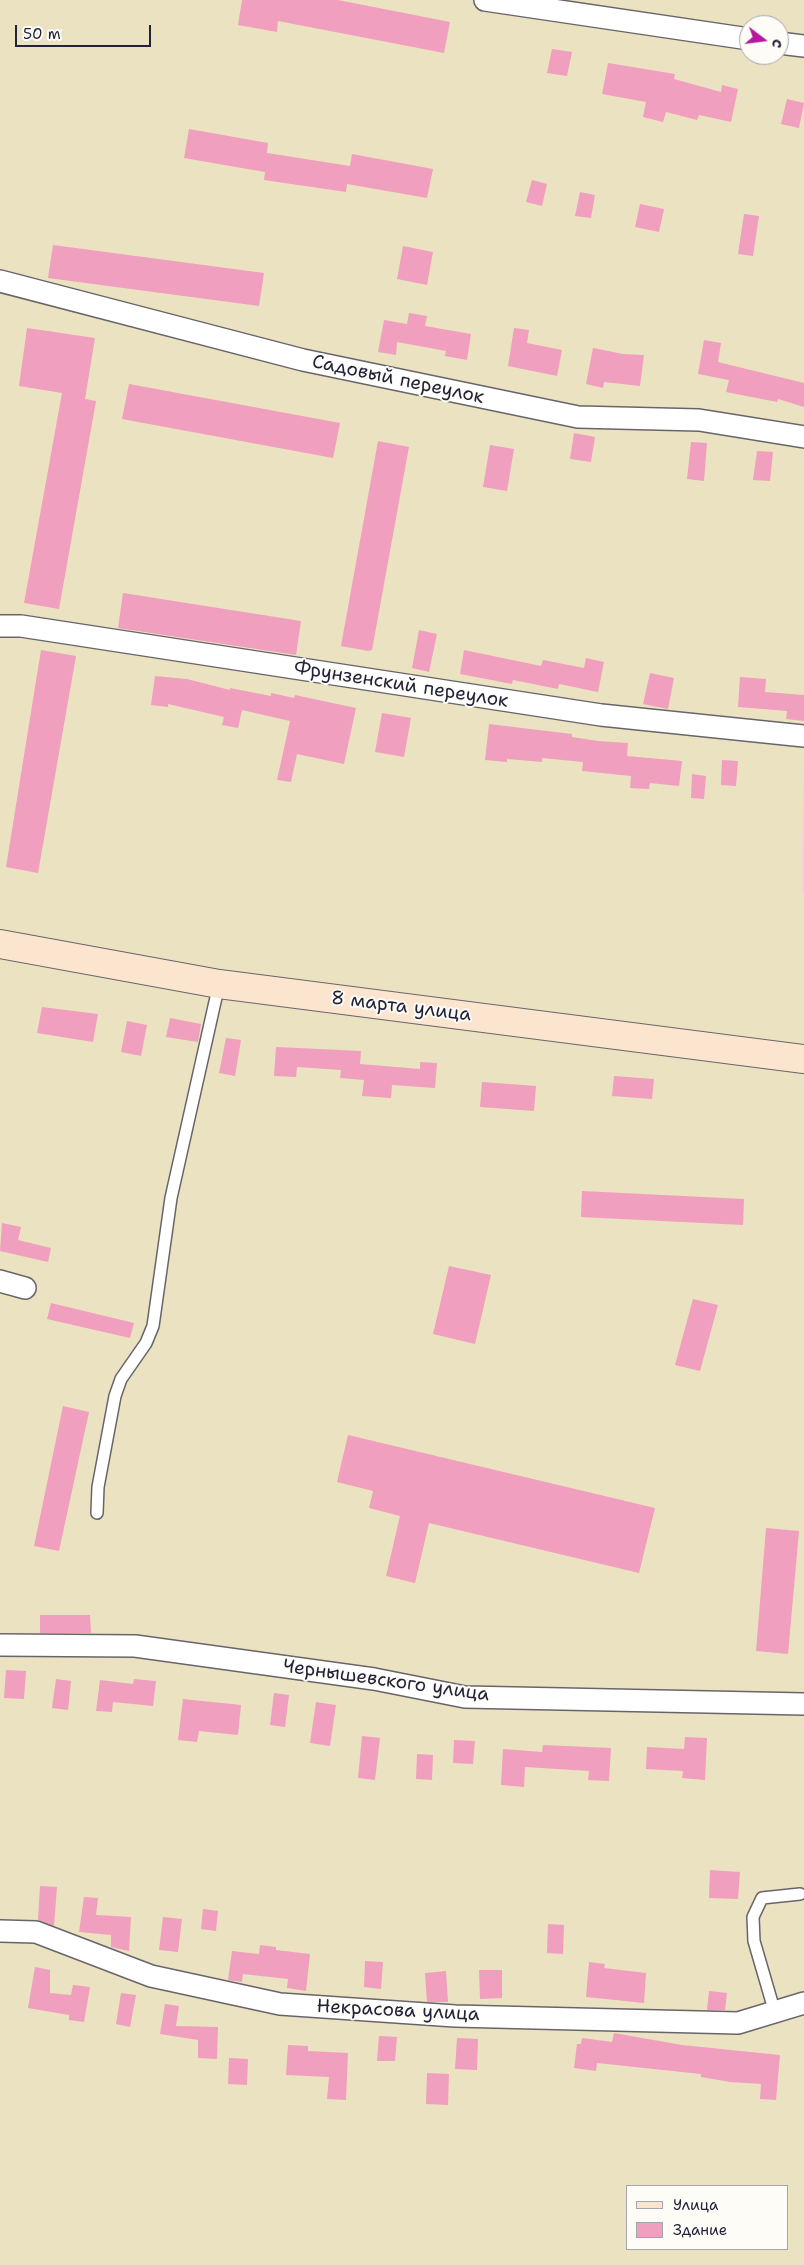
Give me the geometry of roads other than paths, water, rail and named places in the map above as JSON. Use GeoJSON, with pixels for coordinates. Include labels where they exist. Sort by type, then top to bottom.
{"type":"FeatureCollection","features":[{"type":"Feature","properties":{"kind":"street"},"geometry":{"type":"LineString","coordinates":[[485,0],[739,37]]}},
{"type":"Feature","properties":{"kind":"street"},"geometry":{"type":"LineString","coordinates":[[789,44],[804,46]]}},
{"type":"Feature","properties":{"kind":"street","name":"Садовый переулок"},"geometry":{"type":"LineString","coordinates":[[0,281],[303,360],[578,417],[700,420],[804,437]]}},
{"type":"Feature","properties":{"kind":"street","name":"Фрунзенский переулок"},"geometry":{"type":"LineString","coordinates":[[0,626],[22,626],[601,715],[804,736]]}},
{"type":"Feature","properties":{"kind":"street","name":"8 марта улица"},"geometry":{"type":"LineString","coordinates":[[0,944],[219,984],[804,1059]]}},
{"type":"Feature","properties":{"kind":"street"},"geometry":{"type":"LineString","coordinates":[[0,1282],[25,1288]]}},
{"type":"Feature","properties":{"kind":"street","name":"Чернышевского улица"},"geometry":{"type":"LineString","coordinates":[[0,1645],[135,1646],[374,1679],[465,1697],[804,1704]]}},
{"type":"Feature","properties":{"kind":"street","name":"Некрасова улица"},"geometry":{"type":"LineString","coordinates":[[0,1931],[36,1932],[151,1976],[280,2004],[455,2016],[738,2023],[804,2003]]}},
{"type":"Feature","properties":{"kind":"lane"},"geometry":{"type":"LineString","coordinates":[[98,1513],[98,1487],[114,1396],[121,1379],[146,1343],[153,1326],[171,1198],[219,984]]}},
{"type":"Feature","properties":{"kind":"lane"},"geometry":{"type":"LineString","coordinates":[[775,2013],[754,1941],[753,1917],[762,1898],[800,1894]]}}]}
